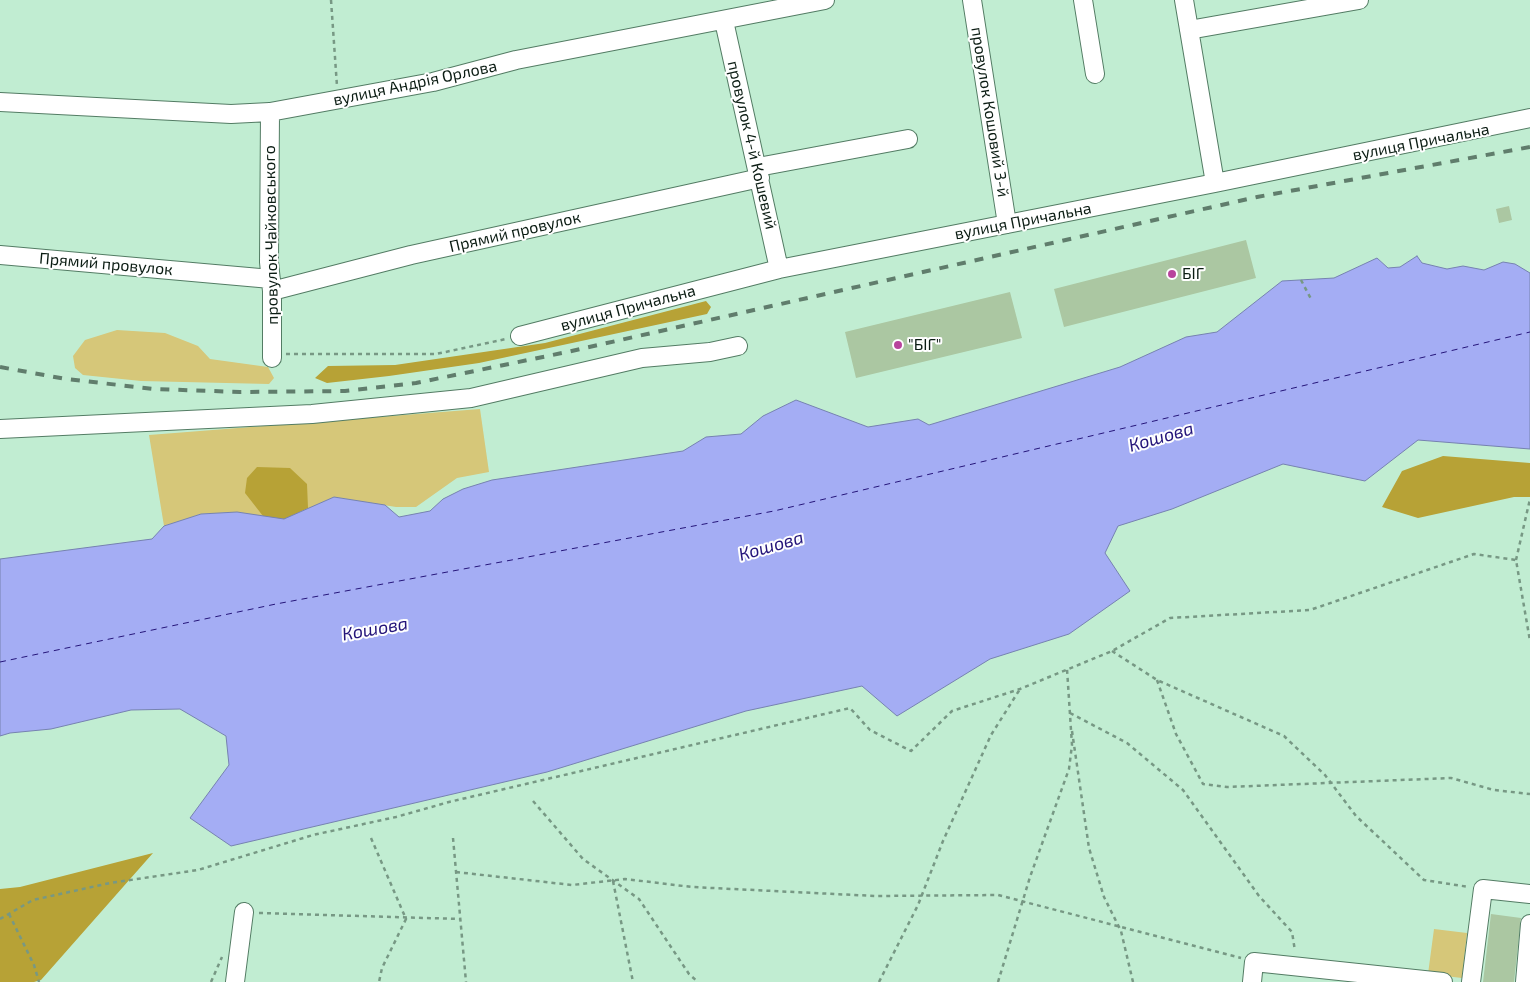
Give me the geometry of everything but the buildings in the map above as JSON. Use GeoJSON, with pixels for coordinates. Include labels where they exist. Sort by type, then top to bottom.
{"type":"FeatureCollection","features":[{"type":"Feature","properties":{"kind":"street","name":"вулиця Андрія Орлова"},"geometry":{"type":"LineString","coordinates":[[0,102],[231,114],[270,112],[433,82],[516,60],[631,36],[724,22],[799,2],[826,0]]}},
{"type":"Feature","properties":{"kind":"street","name":"провулок Кошовий 3-й"},"geometry":{"type":"LineString","coordinates":[[972,0],[1007,224]]}},
{"type":"Feature","properties":{"kind":"street"},"geometry":{"type":"LineString","coordinates":[[1082,0],[1095,74]]}},
{"type":"Feature","properties":{"kind":"street"},"geometry":{"type":"LineString","coordinates":[[1184,0],[1214,183]]}},
{"type":"Feature","properties":{"kind":"street"},"geometry":{"type":"LineString","coordinates":[[1189,30],[1359,0]]}},
{"type":"Feature","properties":{"kind":"street","name":"провулок 4-й Кошевий"},"geometry":{"type":"LineString","coordinates":[[724,22],[779,269]]}},
{"type":"Feature","properties":{"kind":"street","name":"провулок Чайковського"},"geometry":{"type":"LineString","coordinates":[[270,112],[272,356]]}},
{"type":"Feature","properties":{"kind":"street","name":"вулиця Причальна"},"geometry":{"type":"LineString","coordinates":[[520,336],[779,269],[1530,118]]}},
{"type":"Feature","properties":{"kind":"street","name":"Прямий провулок"},"geometry":{"type":"LineString","coordinates":[[0,255],[272,285],[411,255],[908,139]]}},
{"type":"Feature","properties":{"kind":"street"},"geometry":{"type":"LineString","coordinates":[[0,429],[312,414],[471,398],[642,358],[701,353],[738,346]]}},
{"type":"Feature","properties":{"kind":"street"},"geometry":{"type":"LineString","coordinates":[[1470,982],[1483,889],[1530,894]]}},
{"type":"Feature","properties":{"kind":"street"},"geometry":{"type":"LineString","coordinates":[[235,982],[244,912]]}},
{"type":"Feature","properties":{"kind":"street"},"geometry":{"type":"LineString","coordinates":[[1525,982],[1530,924]]}},
{"type":"Feature","properties":{"kind":"street"},"geometry":{"type":"LineString","coordinates":[[1252,982],[1254,962],[1306,973],[1443,982]]}},
{"type":"Feature","properties":{"kind":"path"},"geometry":{"type":"LineString","coordinates":[[331,0],[338,100]]}},
{"type":"Feature","properties":{"kind":"path"},"geometry":{"type":"LineString","coordinates":[[1300,280],[1311,299]]}},
{"type":"Feature","properties":{"kind":"path"},"geometry":{"type":"LineString","coordinates":[[272,356],[436,354],[520,336]]}},
{"type":"Feature","properties":{"kind":"path"},"geometry":{"type":"LineString","coordinates":[[1530,499],[1516,560],[1529,620],[1530,641]]}},
{"type":"Feature","properties":{"kind":"path"},"geometry":{"type":"LineString","coordinates":[[0,918],[33,900],[110,884],[198,870],[313,835],[396,817],[449,802],[850,708],[870,730],[911,750],[952,710],[1020,688],[1067,670],[1112,651],[1170,618],[1310,610],[1474,554],[1516,560]]}},
{"type":"Feature","properties":{"kind":"path"},"geometry":{"type":"LineString","coordinates":[[1112,651],[1157,680],[1284,736],[1330,782],[1356,816],[1424,880],[1483,889]]}},
{"type":"Feature","properties":{"kind":"path"},"geometry":{"type":"LineString","coordinates":[[998,982],[1022,902],[1069,769],[1072,745],[1067,670]]}},
{"type":"Feature","properties":{"kind":"path"},"geometry":{"type":"LineString","coordinates":[[1157,680],[1176,734],[1203,784],[1227,787],[1451,778],[1494,790],[1530,794]]}},
{"type":"Feature","properties":{"kind":"path"},"geometry":{"type":"LineString","coordinates":[[879,982],[921,896],[991,735],[1020,688]]}},
{"type":"Feature","properties":{"kind":"path"},"geometry":{"type":"LineString","coordinates":[[1070,712],[1089,848],[1104,897],[1119,927],[1134,982]]}},
{"type":"Feature","properties":{"kind":"path"},"geometry":{"type":"LineString","coordinates":[[1070,712],[1127,743],[1183,790],[1259,896],[1292,932],[1306,973]]}},
{"type":"Feature","properties":{"kind":"path"},"geometry":{"type":"LineString","coordinates":[[533,801],[583,858],[639,899],[689,974],[698,982]]}},
{"type":"Feature","properties":{"kind":"path"},"geometry":{"type":"LineString","coordinates":[[371,838],[406,919],[382,968],[379,982]]}},
{"type":"Feature","properties":{"kind":"path"},"geometry":{"type":"LineString","coordinates":[[453,838],[466,982]]}},
{"type":"Feature","properties":{"kind":"path"},"geometry":{"type":"LineString","coordinates":[[456,872],[572,884],[625,879],[692,886],[865,895],[998,895],[1254,962]]}},
{"type":"Feature","properties":{"kind":"path"},"geometry":{"type":"LineString","coordinates":[[613,880],[633,982]]}},
{"type":"Feature","properties":{"kind":"path"},"geometry":{"type":"LineString","coordinates":[[244,912],[406,919],[460,919]]}},
{"type":"Feature","properties":{"kind":"path"},"geometry":{"type":"LineString","coordinates":[[9,914],[34,965],[39,982]]}},
{"type":"Feature","properties":{"kind":"path"},"geometry":{"type":"LineString","coordinates":[[210,982],[223,956]]}},
{"type":"Feature","properties":{"kind":"shaded area"},"geometry":{"type":"Polygon","coordinates":[[[706,301],[711,307],[707,314],[479,363],[327,383],[315,378],[328,366],[395,365],[545,343],[706,301]]]}},
{"type":"Feature","properties":{"kind":"shaded area"},"geometry":{"type":"Polygon","coordinates":[[[117,330],[165,333],[198,346],[210,359],[268,367],[274,378],[269,384],[141,381],[83,375],[75,368],[73,356],[85,340],[117,330]]]}},
{"type":"Feature","properties":{"kind":"shaded area"},"geometry":{"type":"Polygon","coordinates":[[[480,409],[489,472],[457,478],[416,507],[396,507],[334,497],[283,520],[237,512],[201,514],[164,526],[149,435],[480,409]]]}},
{"type":"Feature","properties":{"kind":"shaded area"},"geometry":{"type":"Polygon","coordinates":[[[1443,456],[1530,463],[1530,497],[1514,497],[1418,518],[1382,507],[1402,471],[1443,456]]]}},
{"type":"Feature","properties":{"kind":"shaded area"},"geometry":{"type":"Polygon","coordinates":[[[257,467],[290,468],[307,484],[308,508],[283,520],[263,516],[245,493],[247,478],[257,467]]]}},
{"type":"Feature","properties":{"kind":"shaded area"},"geometry":{"type":"Polygon","coordinates":[[[153,853],[41,980],[34,982],[0,982],[0,889],[20,887],[153,853]]]}},
{"type":"Feature","properties":{"kind":"shaded area"},"geometry":{"type":"Polygon","coordinates":[[[1434,929],[1467,933],[1462,978],[1428,974],[1434,929]]]}},
{"type":"Feature","properties":{"kind":"water","name":"Кошова"},"geometry":{"type":"Polygon","coordinates":[[[1417,256],[1422,263],[1447,269],[1463,266],[1484,270],[1503,262],[1515,264],[1530,273],[1530,449],[1418,440],[1365,481],[1283,464],[1172,509],[1118,526],[1105,553],[1130,591],[1069,634],[990,659],[897,716],[862,686],[746,711],[547,772],[231,846],[190,818],[229,765],[226,736],[180,709],[131,710],[51,729],[10,733],[0,736],[0,559],[152,539],[164,526],[201,514],[237,512],[284,519],[334,497],[385,505],[399,517],[430,511],[443,499],[463,489],[492,480],[683,451],[706,437],[741,434],[763,416],[796,400],[868,427],[918,419],[929,425],[1120,367],[1186,337],[1217,332],[1282,281],[1334,278],[1377,258],[1388,268],[1400,267],[1417,256]]]}},
{"type":"Feature","properties":{"kind":"ferry route"},"geometry":{"type":"LineString","coordinates":[[0,662],[276,604],[774,511],[1530,332]]}},
{"type":"Feature","properties":{"kind":"railway"},"geometry":{"type":"LineString","coordinates":[[0,367],[66,379],[154,389],[240,392],[345,391],[416,383],[567,352],[1257,197],[1530,147]]}},
{"type":"Feature","properties":{"kind":"place","name":"БІГ"},"geometry":{"type":"Point","coordinates":[1172,274]}},
{"type":"Feature","properties":{"kind":"place","name":"\"БІГ\""},"geometry":{"type":"Point","coordinates":[898,345]}}]}
